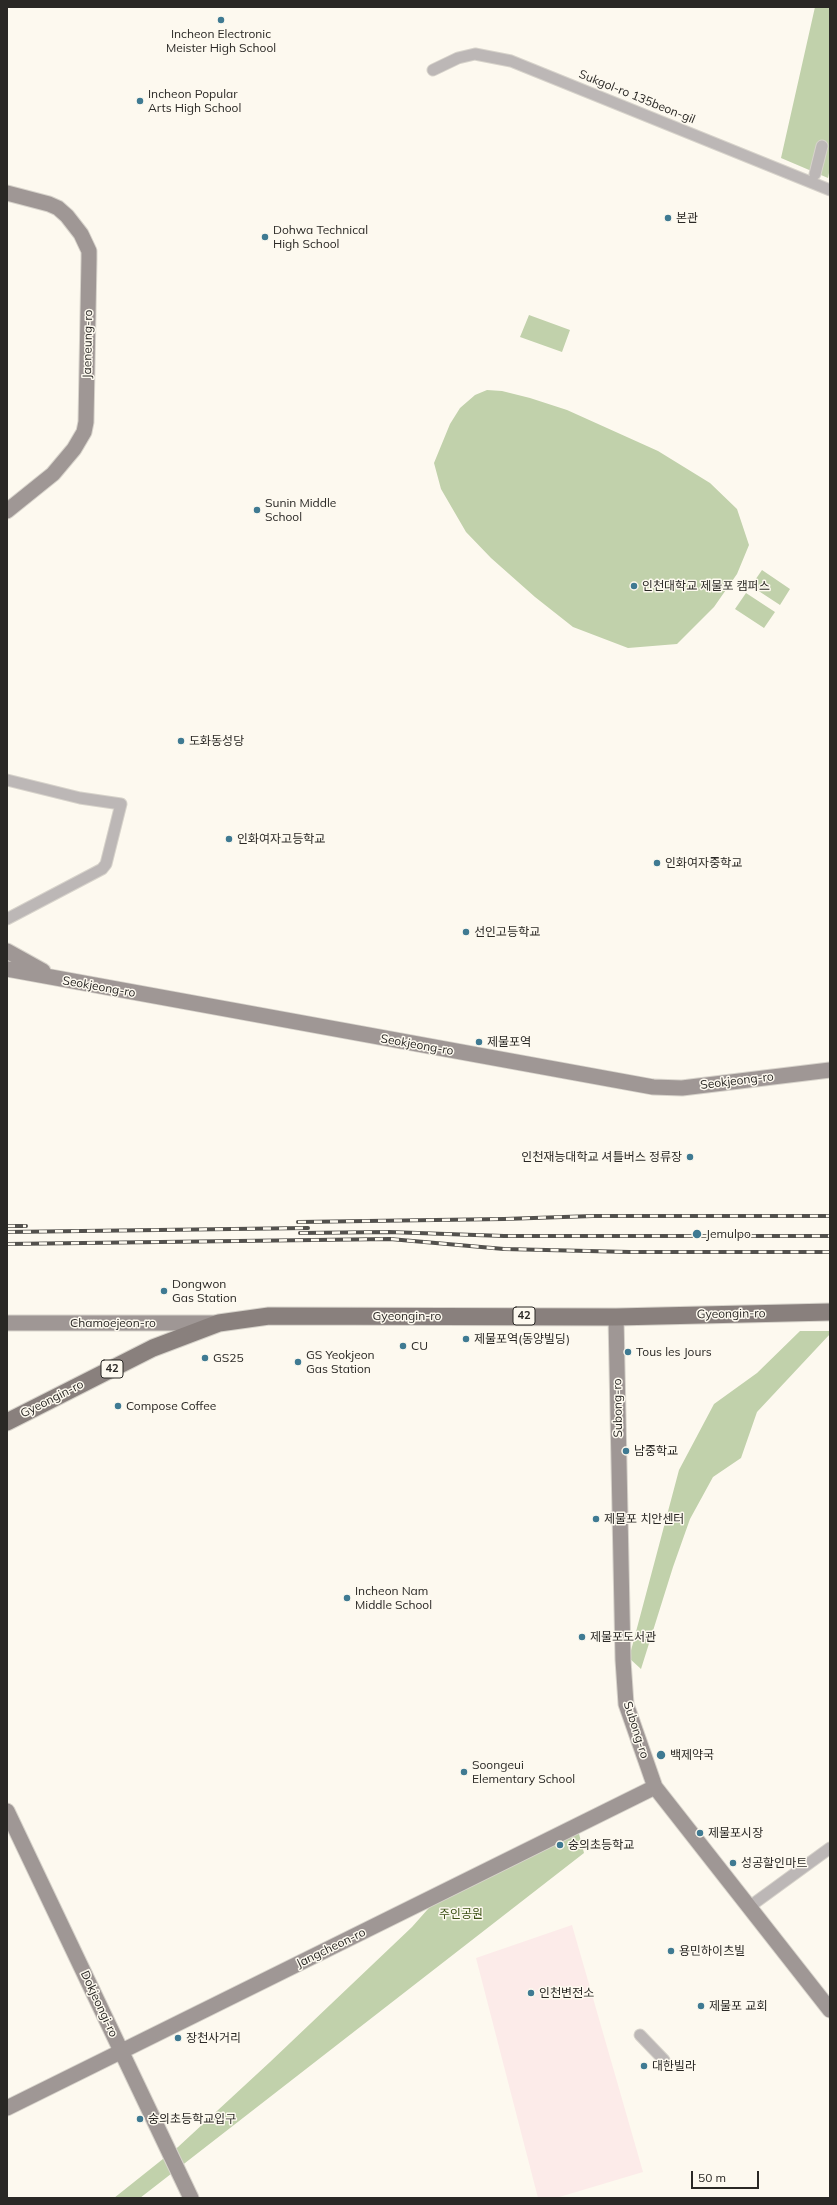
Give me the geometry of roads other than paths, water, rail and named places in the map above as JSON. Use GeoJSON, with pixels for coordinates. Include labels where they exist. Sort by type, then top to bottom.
{"type":"FeatureCollection","features":[{"type":"Feature","properties":{"kind":"main road","name":"Gyeongin-ro"},"geometry":{"type":"LineString","coordinates":[[7,1422],[153,1348],[219,1323],[269,1316],[616,1317],[830,1312]]}},
{"type":"Feature","properties":{"kind":"street","name":"Sukgol-ro 135beon-gil"},"geometry":{"type":"LineString","coordinates":[[432,70],[458,58],[475,54],[511,61],[830,190]]}},
{"type":"Feature","properties":{"kind":"street"},"geometry":{"type":"LineString","coordinates":[[815,174],[822,146]]}},
{"type":"Feature","properties":{"kind":"street","name":"Jaeneung-ro"},"geometry":{"type":"LineString","coordinates":[[7,193],[49,204],[58,208],[78,230],[89,251],[86,422],[84,432],[74,448],[53,474],[10,506]]}},
{"type":"Feature","properties":{"kind":"street"},"geometry":{"type":"LineString","coordinates":[[7,780],[80,798],[121,804],[106,864],[102,869],[7,919]]}},
{"type":"Feature","properties":{"kind":"street"},"geometry":{"type":"LineString","coordinates":[[7,951],[58,979]]}},
{"type":"Feature","properties":{"kind":"street","name":"Seokjeong-ro"},"geometry":{"type":"LineString","coordinates":[[7,969],[653,1087],[682,1088],[830,1070]]}},
{"type":"Feature","properties":{"kind":"street","name":"Subong-ro"},"geometry":{"type":"LineString","coordinates":[[616,1317],[623,1660],[626,1704],[655,1787],[830,2010]]}},
{"type":"Feature","properties":{"kind":"street","name":"Chamoejeon-ro"},"geometry":{"type":"LineString","coordinates":[[7,1323],[219,1323]]}},
{"type":"Feature","properties":{"kind":"street","name":"Jangcheon-ro"},"geometry":{"type":"LineString","coordinates":[[7,2108],[655,1787]]}},
{"type":"Feature","properties":{"kind":"street","name":"Dokjeongi-ro"},"geometry":{"type":"LineString","coordinates":[[7,1811],[191,2198]]}},
{"type":"Feature","properties":{"kind":"street"},"geometry":{"type":"LineString","coordinates":[[749,1906],[830,1848]]}},
{"type":"Feature","properties":{"kind":"street"},"geometry":{"type":"LineString","coordinates":[[640,2035],[664,2060]]}},
{"type":"Feature","properties":{"kind":"railway"},"geometry":{"type":"LineString","coordinates":[[298,1222],[593,1216],[830,1216]]}},
{"type":"Feature","properties":{"kind":"railway"},"geometry":{"type":"LineString","coordinates":[[7,1226],[26,1226]]}},
{"type":"Feature","properties":{"kind":"railway"},"geometry":{"type":"LineString","coordinates":[[7,1232],[308,1228]]}},
{"type":"Feature","properties":{"kind":"railway"},"geometry":{"type":"LineString","coordinates":[[300,1233],[389,1232],[504,1236],[830,1236]]}},
{"type":"Feature","properties":{"kind":"railway"},"geometry":{"type":"LineString","coordinates":[[7,1244],[390,1239],[504,1249],[630,1252],[830,1252]]}},
{"type":"Feature","properties":{"kind":"place","name":"Incheon Electronic Meister High School"},"geometry":{"type":"Point","coordinates":[221,20]}},
{"type":"Feature","properties":{"kind":"place","name":"Incheon Popular Arts High School"},"geometry":{"type":"Point","coordinates":[140,101]}},
{"type":"Feature","properties":{"kind":"place","name":"본관"},"geometry":{"type":"Point","coordinates":[668,218]}},
{"type":"Feature","properties":{"kind":"place","name":"Dohwa Technical High School"},"geometry":{"type":"Point","coordinates":[265,237]}},
{"type":"Feature","properties":{"kind":"place","name":"Sunin Middle School"},"geometry":{"type":"Point","coordinates":[257,510]}},
{"type":"Feature","properties":{"kind":"place","name":"인천대학교 제물포 캠퍼스"},"geometry":{"type":"Point","coordinates":[634,586]}},
{"type":"Feature","properties":{"kind":"place","name":"도화동성당"},"geometry":{"type":"Point","coordinates":[181,741]}},
{"type":"Feature","properties":{"kind":"place","name":"인화여자고등학교"},"geometry":{"type":"Point","coordinates":[229,839]}},
{"type":"Feature","properties":{"kind":"place","name":"인화여자중학교"},"geometry":{"type":"Point","coordinates":[657,863]}},
{"type":"Feature","properties":{"kind":"place","name":"선인고등학교"},"geometry":{"type":"Point","coordinates":[466,932]}},
{"type":"Feature","properties":{"kind":"place","name":"제물포역"},"geometry":{"type":"Point","coordinates":[479,1042]}},
{"type":"Feature","properties":{"kind":"place","name":"인천재능대학교 셔틀버스 정류장"},"geometry":{"type":"Point","coordinates":[690,1157]}},
{"type":"Feature","properties":{"kind":"place","name":"Jemulpo"},"geometry":{"type":"Point","coordinates":[697,1234]}},
{"type":"Feature","properties":{"kind":"place","name":"Dongwon Gas Station"},"geometry":{"type":"Point","coordinates":[164,1291]}},
{"type":"Feature","properties":{"kind":"place","name":"제물포역(동양빌딩)"},"geometry":{"type":"Point","coordinates":[466,1339]}},
{"type":"Feature","properties":{"kind":"place","name":"CU"},"geometry":{"type":"Point","coordinates":[403,1346]}},
{"type":"Feature","properties":{"kind":"place","name":"Tous les Jours"},"geometry":{"type":"Point","coordinates":[628,1352]}},
{"type":"Feature","properties":{"kind":"place","name":"GS25"},"geometry":{"type":"Point","coordinates":[205,1358]}},
{"type":"Feature","properties":{"kind":"place","name":"GS Yeokjeon Gas Station"},"geometry":{"type":"Point","coordinates":[298,1362]}},
{"type":"Feature","properties":{"kind":"place","name":"Compose Coffee"},"geometry":{"type":"Point","coordinates":[118,1406]}},
{"type":"Feature","properties":{"kind":"place","name":"남중학교"},"geometry":{"type":"Point","coordinates":[626,1451]}},
{"type":"Feature","properties":{"kind":"place","name":"제물포 치안센터"},"geometry":{"type":"Point","coordinates":[596,1519]}},
{"type":"Feature","properties":{"kind":"place","name":"Incheon Nam Middle School"},"geometry":{"type":"Point","coordinates":[347,1598]}},
{"type":"Feature","properties":{"kind":"place","name":"제물포도서관"},"geometry":{"type":"Point","coordinates":[582,1637]}},
{"type":"Feature","properties":{"kind":"place","name":"백제약국"},"geometry":{"type":"Point","coordinates":[661,1755]}},
{"type":"Feature","properties":{"kind":"place","name":"Soongeui Elementary School"},"geometry":{"type":"Point","coordinates":[464,1772]}},
{"type":"Feature","properties":{"kind":"place","name":"제물포시장"},"geometry":{"type":"Point","coordinates":[700,1833]}},
{"type":"Feature","properties":{"kind":"place","name":"숭의초등학교"},"geometry":{"type":"Point","coordinates":[560,1845]}},
{"type":"Feature","properties":{"kind":"place","name":"성공할인마트"},"geometry":{"type":"Point","coordinates":[733,1863]}},
{"type":"Feature","properties":{"kind":"place","name":"용민하이츠빌"},"geometry":{"type":"Point","coordinates":[671,1951]}},
{"type":"Feature","properties":{"kind":"place","name":"인천변전소"},"geometry":{"type":"Point","coordinates":[531,1993]}},
{"type":"Feature","properties":{"kind":"place","name":"제물포 교회"},"geometry":{"type":"Point","coordinates":[701,2006]}},
{"type":"Feature","properties":{"kind":"place","name":"장천사거리"},"geometry":{"type":"Point","coordinates":[178,2038]}},
{"type":"Feature","properties":{"kind":"place","name":"대한빌라"},"geometry":{"type":"Point","coordinates":[644,2066]}},
{"type":"Feature","properties":{"kind":"place","name":"숭의초등학교입구"},"geometry":{"type":"Point","coordinates":[140,2119]}},
{"type":"Feature","properties":{"kind":"park label","name":"주인공원"},"geometry":{"type":"Point","coordinates":[461,1914]}}]}
